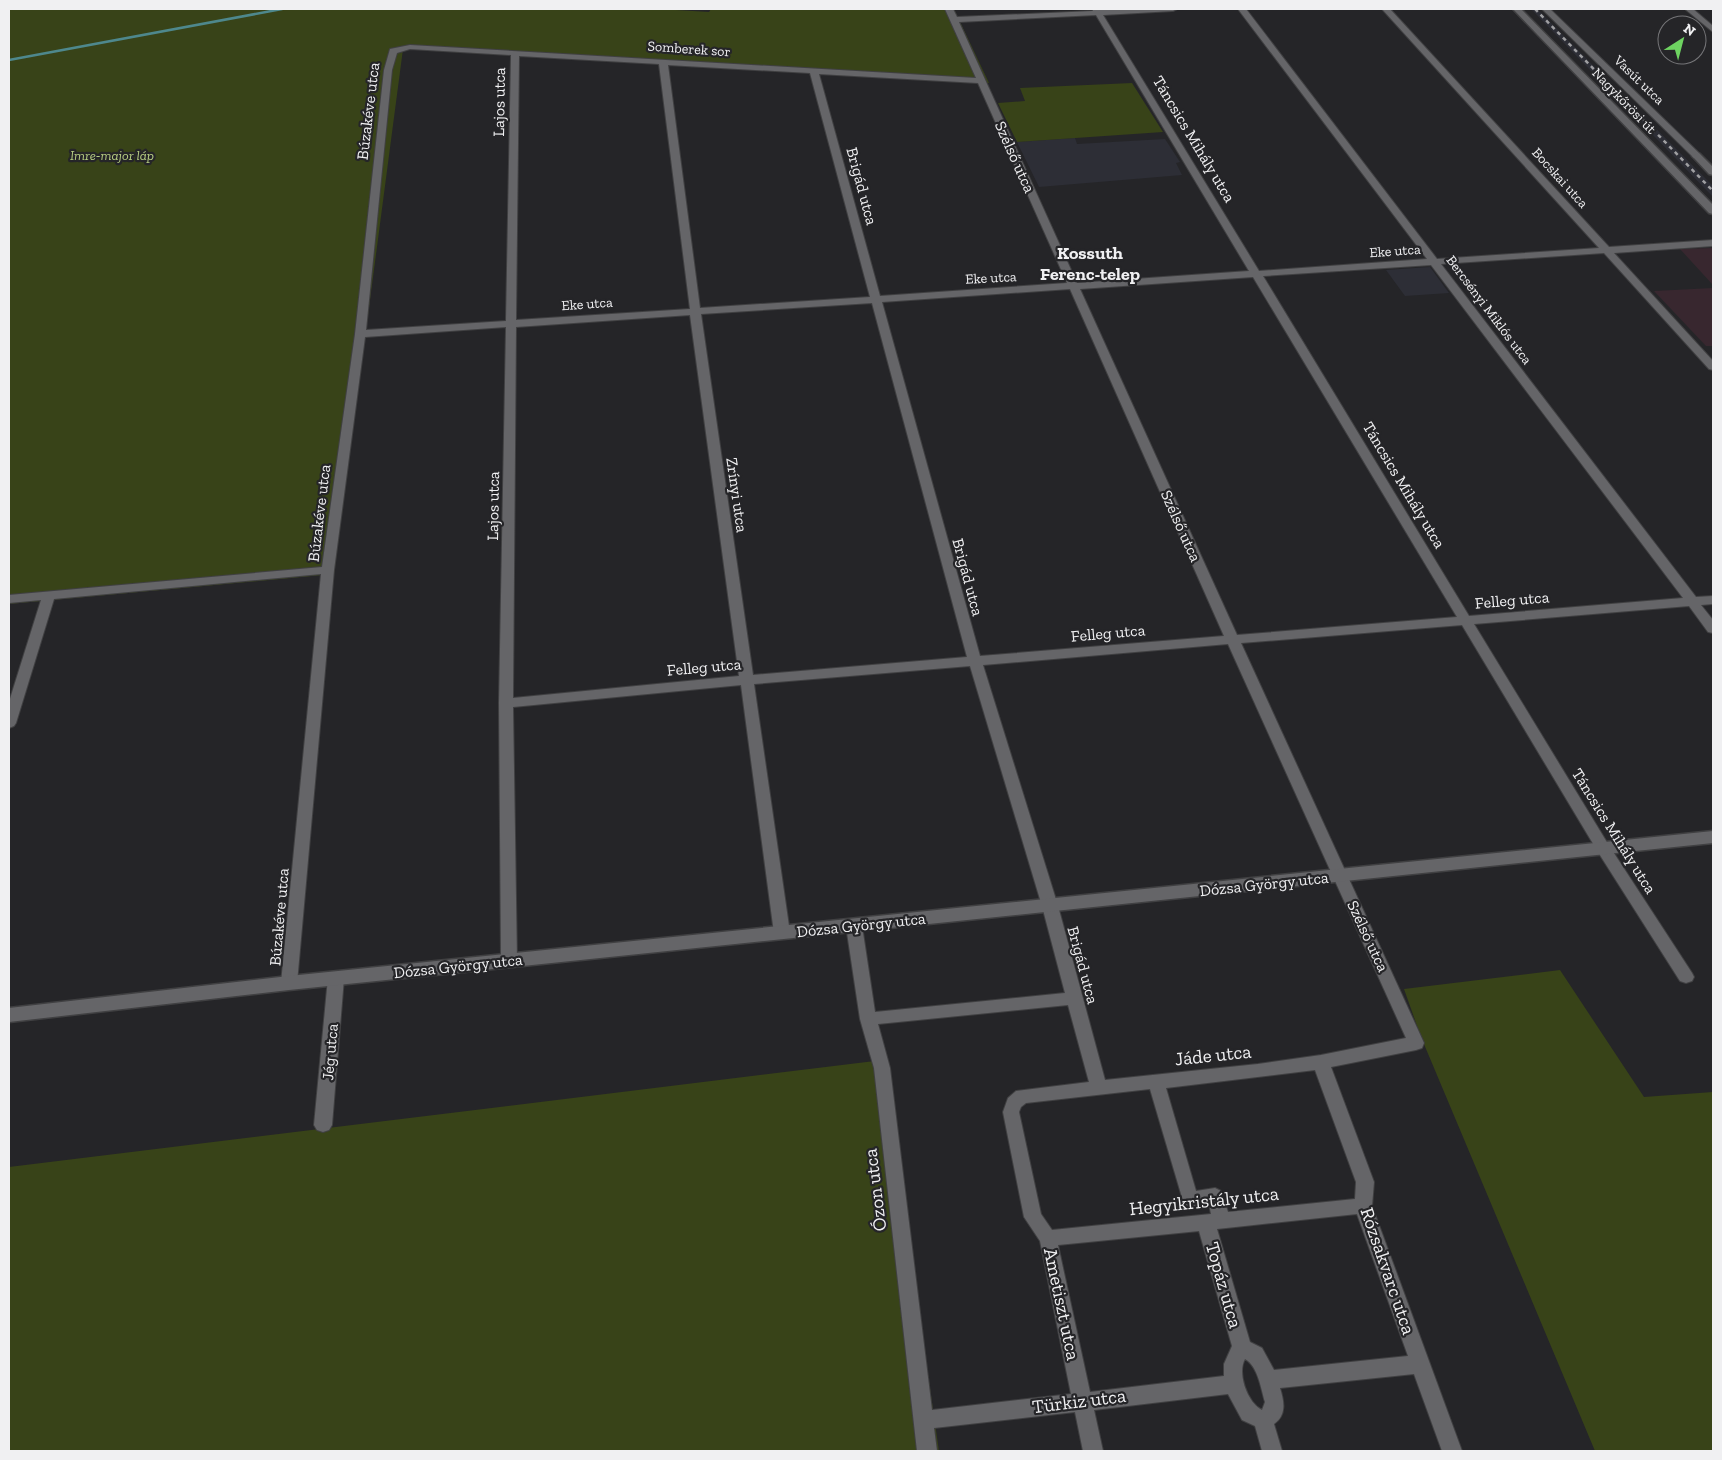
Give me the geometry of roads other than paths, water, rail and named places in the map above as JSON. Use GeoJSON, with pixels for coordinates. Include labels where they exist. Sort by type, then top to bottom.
{"type":"FeatureCollection","features":[{"type":"Feature","properties":{"kind":"street"},"geometry":{"type":"LineString","coordinates":[[951,14],[1173,9]]}},
{"type":"Feature","properties":{"kind":"street","name":"Bercsényi Miklós utca"},"geometry":{"type":"LineString","coordinates":[[1242,9],[1713,629]]}},
{"type":"Feature","properties":{"kind":"street","name":"Bocskai utca"},"geometry":{"type":"LineString","coordinates":[[1386,9],[1713,367]]}},
{"type":"Feature","properties":{"kind":"street","name":"Nagykőrösi út"},"geometry":{"type":"LineString","coordinates":[[1517,9],[1713,211]]}},
{"type":"Feature","properties":{"kind":"street","name":"Vasút utca"},"geometry":{"type":"LineString","coordinates":[[1546,9],[1713,172]]}},
{"type":"Feature","properties":{"kind":"street"},"geometry":{"type":"LineString","coordinates":[[1689,9],[1713,30]]}},
{"type":"Feature","properties":{"kind":"street","name":"Táncsics Mihály utca"},"geometry":{"type":"LineString","coordinates":[[1098,11],[1603,848],[1686,977]]}},
{"type":"Feature","properties":{"kind":"street","name":"Szélső utca"},"geometry":{"type":"LineString","coordinates":[[951,14],[1416,1043]]}},
{"type":"Feature","properties":{"kind":"street","name":"Somberek sor"},"geometry":{"type":"LineString","coordinates":[[396,50],[410,47],[980,81]]}},
{"type":"Feature","properties":{"kind":"street","name":"Búzakéve utca"},"geometry":{"type":"LineString","coordinates":[[289,983],[328,570],[360,334],[388,70],[390,58],[396,50]]}},
{"type":"Feature","properties":{"kind":"street","name":"Lajos utca"},"geometry":{"type":"LineString","coordinates":[[509,961],[506,703],[516,53]]}},
{"type":"Feature","properties":{"kind":"street","name":"Zrínyi utca"},"geometry":{"type":"LineString","coordinates":[[663,61],[695,311],[782,933]]}},
{"type":"Feature","properties":{"kind":"street","name":"Brigád utca"},"geometry":{"type":"LineString","coordinates":[[814,71],[974,662],[1050,906],[1099,1089]]}},
{"type":"Feature","properties":{"kind":"street"},"geometry":{"type":"LineString","coordinates":[[1697,156],[1713,155]]}},
{"type":"Feature","properties":{"kind":"street","name":"Eke utca"},"geometry":{"type":"LineString","coordinates":[[360,334],[513,322],[1074,287],[1713,243]]}},
{"type":"Feature","properties":{"kind":"street"},"geometry":{"type":"LineString","coordinates":[[9,599],[328,570]]}},
{"type":"Feature","properties":{"kind":"street"},"geometry":{"type":"LineString","coordinates":[[9,722],[49,596]]}},
{"type":"Feature","properties":{"kind":"street","name":"Felleg utca"},"geometry":{"type":"LineString","coordinates":[[506,703],[747,680],[1713,600]]}},
{"type":"Feature","properties":{"kind":"street","name":"Dózsa György utca"},"geometry":{"type":"LineString","coordinates":[[9,1015],[336,978],[1713,837]]}},
{"type":"Feature","properties":{"kind":"street","name":"Ózon utca"},"geometry":{"type":"LineString","coordinates":[[854,926],[868,1019],[882,1068],[927,1451]]}},
{"type":"Feature","properties":{"kind":"street","name":"Jég utca"},"geometry":{"type":"LineString","coordinates":[[323,1125],[336,978]]}},
{"type":"Feature","properties":{"kind":"street"},"geometry":{"type":"LineString","coordinates":[[868,1019],[1075,998]]}},
{"type":"Feature","properties":{"kind":"street","name":"Jáde utca"},"geometry":{"type":"LineString","coordinates":[[1014,1103],[1022,1096],[1099,1089],[1321,1062],[1416,1043]]}},
{"type":"Feature","properties":{"kind":"street","name":"Rózsakvarc utca"},"geometry":{"type":"LineString","coordinates":[[1321,1062],[1365,1182],[1363,1206],[1452,1451]]}},
{"type":"Feature","properties":{"kind":"street","name":"Topáz utca"},"geometry":{"type":"LineString","coordinates":[[1156,1082],[1190,1199],[1216,1196],[1214,1221],[1242,1348],[1235,1358],[1232,1370],[1242,1404],[1250,1414],[1263,1420],[1272,1414],[1275,1402],[1269,1380],[1255,1354],[1242,1348]]}},
{"type":"Feature","properties":{"kind":"street","name":"Ametiszt utca"},"geometry":{"type":"LineString","coordinates":[[1014,1103],[1012,1112],[1032,1217],[1048,1238],[1093,1451]]}},
{"type":"Feature","properties":{"kind":"street","name":"Hegyikristály utca"},"geometry":{"type":"LineString","coordinates":[[1048,1238],[1363,1206]]}},
{"type":"Feature","properties":{"kind":"street"},"geometry":{"type":"LineString","coordinates":[[1269,1380],[1421,1364]]}},
{"type":"Feature","properties":{"kind":"street","name":"Türkiz utca"},"geometry":{"type":"LineString","coordinates":[[923,1420],[1082,1400],[1236,1384]]}},
{"type":"Feature","properties":{"kind":"street"},"geometry":{"type":"LineString","coordinates":[[1263,1420],[1272,1451]]}},
{"type":"Feature","properties":{"kind":"waterway"},"geometry":{"type":"LineString","coordinates":[[9,60],[282,9]]}},
{"type":"Feature","properties":{"kind":"railway"},"geometry":{"type":"LineString","coordinates":[[1535,9],[1713,191]]}},
{"type":"Feature","properties":{"kind":"district","name":"Kossuth Ferenc-telep"},"geometry":{"type":"Point","coordinates":[1090,263]}},
{"type":"Feature","properties":{"kind":"park label","name":"Imre-major láp"},"geometry":{"type":"Point","coordinates":[112,155]}}]}
